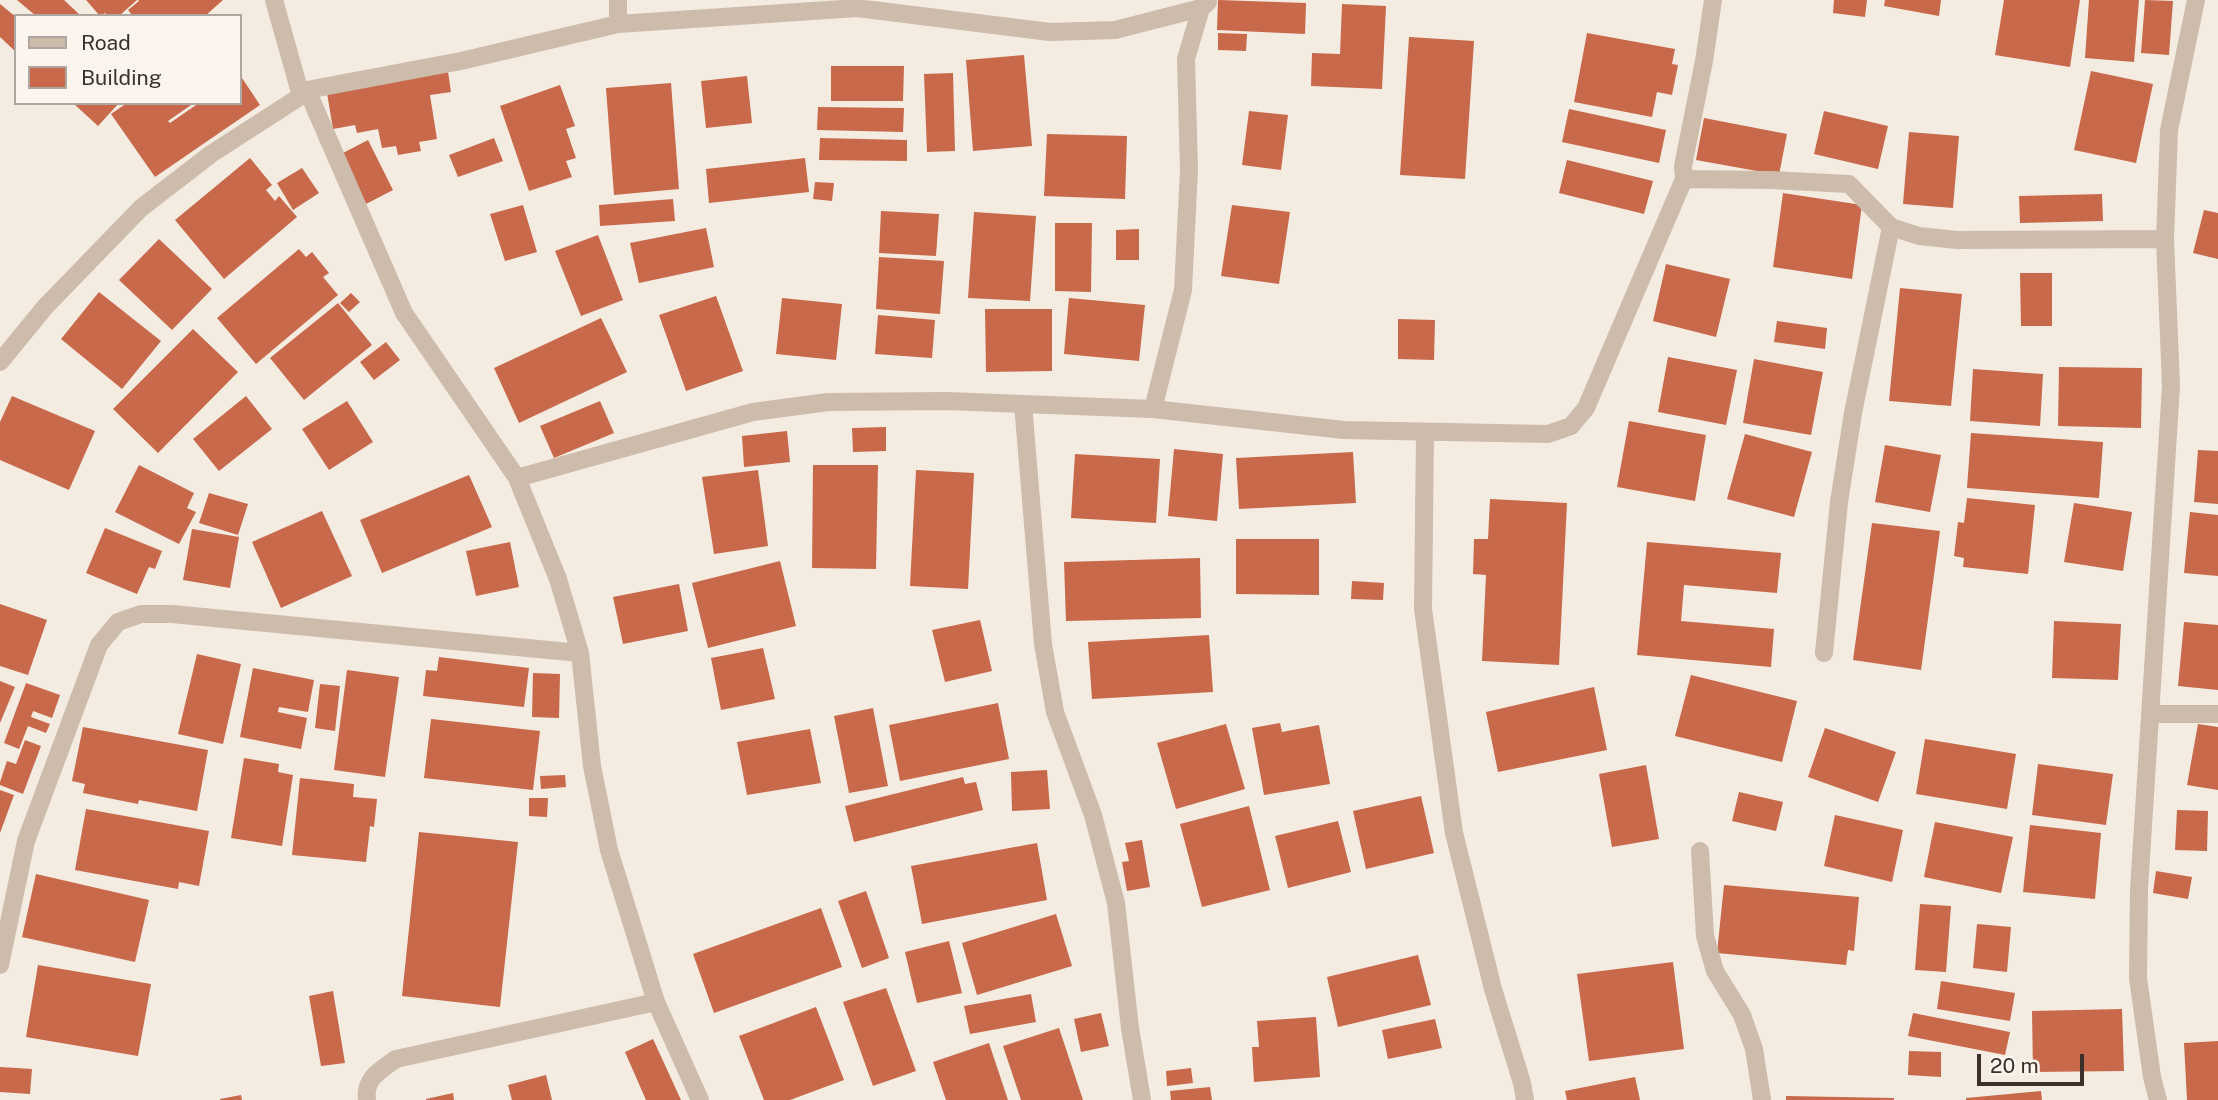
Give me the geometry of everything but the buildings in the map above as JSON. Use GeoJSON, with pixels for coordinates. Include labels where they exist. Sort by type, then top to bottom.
{"type":"FeatureCollection","features":[{"type":"Feature","properties":{"kind":"street"},"geometry":{"type":"LineString","coordinates":[[274,0],[304,93],[404,313],[517,478],[558,579],[580,653],[592,766],[609,850],[656,1002],[700,1100]]}},
{"type":"Feature","properties":{"kind":"street"},"geometry":{"type":"LineString","coordinates":[[618,0],[618,24]]}},
{"type":"Feature","properties":{"kind":"street"},"geometry":{"type":"LineString","coordinates":[[517,478],[753,412],[828,402],[947,401],[1153,410],[1344,430],[1548,435],[1571,426],[1586,408],[1684,179],[1683,166],[1713,0]]}},
{"type":"Feature","properties":{"kind":"street"},"geometry":{"type":"LineString","coordinates":[[2158,1100],[2152,1077],[2138,978],[2139,888],[2171,386],[2165,239],[2169,130],[2196,0]]}},
{"type":"Feature","properties":{"kind":"street"},"geometry":{"type":"LineString","coordinates":[[0,362],[45,307],[141,208],[211,154],[304,93],[461,61],[618,24],[857,4],[1050,32],[1115,30],[1206,4]]}},
{"type":"Feature","properties":{"kind":"street"},"geometry":{"type":"LineString","coordinates":[[1153,410],[1183,290],[1189,170],[1186,59],[1206,4]]}},
{"type":"Feature","properties":{"kind":"street"},"geometry":{"type":"LineString","coordinates":[[1684,179],[1849,184],[1891,227],[1919,236],[1957,240],[2165,239]]}},
{"type":"Feature","properties":{"kind":"street"},"geometry":{"type":"LineString","coordinates":[[1824,653],[1839,502],[1853,413],[1891,227]]}},
{"type":"Feature","properties":{"kind":"street"},"geometry":{"type":"LineString","coordinates":[[1023,404],[1043,644],[1055,712],[1093,815],[1116,903],[1130,1028],[1142,1100]]}},
{"type":"Feature","properties":{"kind":"street"},"geometry":{"type":"LineString","coordinates":[[1424,432],[1423,609],[1454,833],[1493,989],[1525,1100]]}},
{"type":"Feature","properties":{"kind":"street"},"geometry":{"type":"LineString","coordinates":[[0,965],[26,841],[99,645],[118,622],[141,614],[172,614],[580,653]]}},
{"type":"Feature","properties":{"kind":"street"},"geometry":{"type":"LineString","coordinates":[[2150,713],[2218,714]]}},
{"type":"Feature","properties":{"kind":"street"},"geometry":{"type":"LineString","coordinates":[[1700,851],[1705,936],[1715,971],[1742,1015],[1754,1049],[1762,1100]]}},
{"type":"Feature","properties":{"kind":"street"},"geometry":{"type":"LineString","coordinates":[[367,1100],[366,1091],[373,1075],[396,1059],[656,1002]]}}]}
